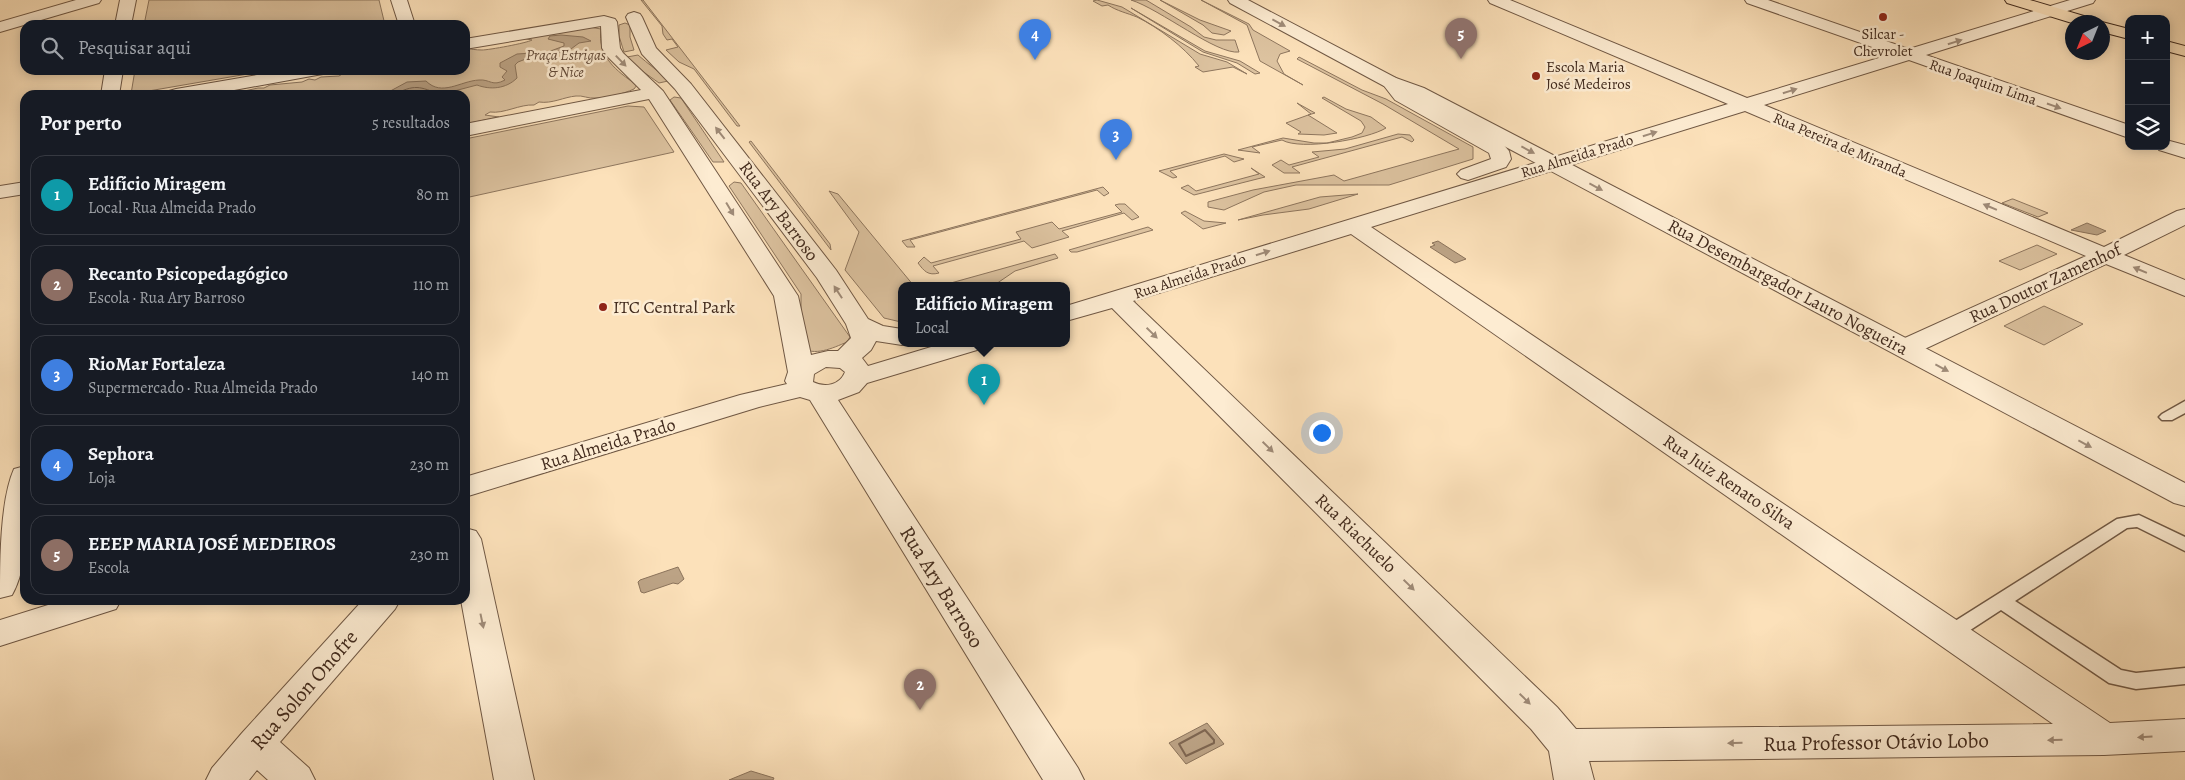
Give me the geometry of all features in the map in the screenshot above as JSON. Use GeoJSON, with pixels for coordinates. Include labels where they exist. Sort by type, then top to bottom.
{"type":"FeatureCollection","features":[{"type":"Feature","properties":{"kind":"main road"},"geometry":{"type":"LineString","coordinates":[[2013,0],[2065,16]]}},
{"type":"Feature","properties":{"kind":"main road"},"geometry":{"type":"LineString","coordinates":[[2110,29],[2125,33]]}},
{"type":"Feature","properties":{"kind":"main road"},"geometry":{"type":"LineString","coordinates":[[2170,47],[2185,51]]}},
{"type":"Feature","properties":{"kind":"street"},"geometry":{"type":"LineString","coordinates":[[0,19],[65,0]]}},
{"type":"Feature","properties":{"kind":"street"},"geometry":{"type":"LineString","coordinates":[[24,20],[93,0]]}},
{"type":"Feature","properties":{"kind":"street"},"geometry":{"type":"LineString","coordinates":[[124,20],[128,0]]}},
{"type":"Feature","properties":{"kind":"street"},"geometry":{"type":"LineString","coordinates":[[399,0],[405,20]]}},
{"type":"Feature","properties":{"kind":"street","name":"Rua Desembargador Lauro Nogueira"},"geometry":{"type":"LineString","coordinates":[[1236,0],[1390,82],[1417,92],[2185,496]]}},
{"type":"Feature","properties":{"kind":"street","name":"Rua Pereira de Miranda"},"geometry":{"type":"LineString","coordinates":[[1496,0],[2185,289]]}},
{"type":"Feature","properties":{"kind":"street","name":"Rua Joaquim Lima"},"geometry":{"type":"LineString","coordinates":[[1753,0],[2125,131]]}},
{"type":"Feature","properties":{"kind":"street","name":"Rua Almeida Prado"},"geometry":{"type":"LineString","coordinates":[[1070,313],[2087,0]]}},
{"type":"Feature","properties":{"kind":"street","name":"Rua Ary Barroso"},"geometry":{"type":"LineString","coordinates":[[859,324],[827,275],[745,166],[682,86],[648,50],[630,12],[604,16],[611,48],[616,56],[654,93],[709,174],[786,296],[806,383],[1064,780]]}},
{"type":"Feature","properties":{"kind":"street"},"geometry":{"type":"LineString","coordinates":[[470,43],[604,16]]}},
{"type":"Feature","properties":{"kind":"street"},"geometry":{"type":"LineString","coordinates":[[0,27],[20,21]]}},
{"type":"Feature","properties":{"kind":"street"},"geometry":{"type":"LineString","coordinates":[[111,90],[113,75]]}},
{"type":"Feature","properties":{"kind":"street"},"geometry":{"type":"LineString","coordinates":[[204,90],[289,75]]}},
{"type":"Feature","properties":{"kind":"street","name":"Rua Desembargador Lauro Nogueira"},"geometry":{"type":"LineString","coordinates":[[1390,82],[1402,96],[1495,147],[1500,155],[1499,163]]}},
{"type":"Feature","properties":{"kind":"street"},"geometry":{"type":"LineString","coordinates":[[470,129],[654,93],[674,95],[682,86]]}},
{"type":"Feature","properties":{"kind":"street"},"geometry":{"type":"LineString","coordinates":[[2170,147],[2185,152]]}},
{"type":"Feature","properties":{"kind":"street","name":"Rua Almeida Prado"},"geometry":{"type":"LineString","coordinates":[[1070,295],[1492,167],[1499,163]]}},
{"type":"Feature","properties":{"kind":"street"},"geometry":{"type":"LineString","coordinates":[[709,174],[745,166]]}},
{"type":"Feature","properties":{"kind":"street"},"geometry":{"type":"LineString","coordinates":[[0,192],[20,189]]}},
{"type":"Feature","properties":{"kind":"street","name":"Rua Doutor Zamenhof"},"geometry":{"type":"LineString","coordinates":[[1905,348],[2185,216]]}},
{"type":"Feature","properties":{"kind":"street","name":"Rua Juiz Renato Silva"},"geometry":{"type":"LineString","coordinates":[[1353,225],[2104,739]]}},
{"type":"Feature","properties":{"kind":"street","name":"Rua Riachuelo"},"geometry":{"type":"LineString","coordinates":[[1117,299],[1544,718],[1570,763]]}},
{"type":"Feature","properties":{"kind":"street"},"geometry":{"type":"LineString","coordinates":[[859,324],[876,333],[898,336]]}},
{"type":"Feature","properties":{"kind":"street"},"geometry":{"type":"LineString","coordinates":[[850,366],[864,338],[859,324]]}},
{"type":"Feature","properties":{"kind":"street"},"geometry":{"type":"LineString","coordinates":[[850,366],[902,347]]}},
{"type":"Feature","properties":{"kind":"street"},"geometry":{"type":"LineString","coordinates":[[850,366],[952,347]]}},
{"type":"Feature","properties":{"kind":"street","name":"Rua Almeida Prado"},"geometry":{"type":"LineString","coordinates":[[470,485],[806,383],[835,392],[848,387],[850,366]]}},
{"type":"Feature","properties":{"kind":"street"},"geometry":{"type":"LineString","coordinates":[[0,586],[20,498]]}},
{"type":"Feature","properties":{"kind":"street"},"geometry":{"type":"LineString","coordinates":[[470,564],[514,780]]}},
{"type":"Feature","properties":{"kind":"street"},"geometry":{"type":"LineString","coordinates":[[0,633],[88,605]]}},
{"type":"Feature","properties":{"kind":"street","name":"Rua Solon Onofre"},"geometry":{"type":"LineString","coordinates":[[226,780],[379,605]]}},
{"type":"Feature","properties":{"kind":"street","name":"Rua Professor Otávio Lobo"},"geometry":{"type":"LineString","coordinates":[[1570,763],[2185,735]]}},
{"type":"Feature","properties":{"kind":"street"},"geometry":{"type":"LineString","coordinates":[[256,744],[295,780]]}},
{"type":"Feature","properties":{"kind":"lane"},"geometry":{"type":"LineString","coordinates":[[2167,417],[2185,406]]}},
{"type":"Feature","properties":{"kind":"lane"},"geometry":{"type":"LineString","coordinates":[[1951,633],[2130,520],[2150,525],[2185,545]]}},
{"type":"Feature","properties":{"kind":"lane"},"geometry":{"type":"LineString","coordinates":[[2001,601],[2116,677],[2136,681],[2185,676]]}},
{"type":"Feature","properties":{"kind":"green space"},"geometry":{"type":"Polygon","coordinates":[[[149,0],[379,0],[384,20],[145,20],[149,0]]]}},
{"type":"Feature","properties":{"kind":"green space"},"geometry":{"type":"Polygon","coordinates":[[[641,0],[643,0],[740,126],[737,126],[694,69],[679,62],[666,50],[678,47],[672,39],[667,40],[663,34],[662,26],[641,0]]]}},
{"type":"Feature","properties":{"kind":"green space"},"geometry":{"type":"Polygon","coordinates":[[[1097,0],[1122,7],[1150,24],[1108,5],[1102,6],[1093,1],[1097,0]]]}},
{"type":"Feature","properties":{"kind":"green space"},"geometry":{"type":"Polygon","coordinates":[[[1131,0],[1146,0],[1204,37],[1216,40],[1235,40],[1239,52],[1229,51],[1217,46],[1157,12],[1131,0]]]}},
{"type":"Feature","properties":{"kind":"green space"},"geometry":{"type":"Polygon","coordinates":[[[1160,0],[1200,20],[1231,31],[1224,35],[1212,33],[1203,25],[1160,0]]]}},
{"type":"Feature","properties":{"kind":"green space"},"geometry":{"type":"Polygon","coordinates":[[[1201,0],[1249,24],[1253,30],[1290,51],[1280,54],[1277,61],[1284,74],[1303,85],[1260,61],[1247,25],[1201,0]]]}},
{"type":"Feature","properties":{"kind":"green space"},"geometry":{"type":"Polygon","coordinates":[[[1131,8],[1205,51],[1240,61],[1260,73],[1255,74],[1237,63],[1203,52],[1131,8]]]}},
{"type":"Feature","properties":{"kind":"green space"},"geometry":{"type":"Polygon","coordinates":[[[625,23],[630,25],[630,37],[634,50],[624,52],[619,36],[619,25],[625,23]]]}},
{"type":"Feature","properties":{"kind":"green space","name":"Praça Estrigas & Nice"},"geometry":{"type":"Polygon","coordinates":[[[589,27],[601,29],[602,47],[605,55],[615,68],[637,85],[634,89],[610,96],[593,98],[576,96],[549,102],[539,102],[534,105],[501,112],[490,112],[485,115],[499,117],[470,123],[470,90],[249,90],[264,88],[270,85],[302,82],[309,79],[315,80],[321,77],[341,75],[470,75],[470,49],[482,50],[500,48],[532,40],[521,38],[589,27]]]}},
{"type":"Feature","properties":{"kind":"green space"},"geometry":{"type":"Polygon","coordinates":[[[1156,27],[1200,54],[1227,62],[1247,74],[1233,67],[1203,72],[1195,67],[1199,66],[1186,51],[1156,27]]]}},
{"type":"Feature","properties":{"kind":"green space"},"geometry":{"type":"Polygon","coordinates":[[[638,55],[668,81],[659,83],[638,68],[627,57],[638,55]]]}},
{"type":"Feature","properties":{"kind":"green space"},"geometry":{"type":"Polygon","coordinates":[[[1299,57],[1362,90],[1386,99],[1473,147],[1473,159],[1389,185],[1296,185],[1264,192],[1224,210],[1208,207],[1208,202],[1253,190],[1334,175],[1344,181],[1459,149],[1383,104],[1297,59],[1299,57]]]}},
{"type":"Feature","properties":{"kind":"green space"},"geometry":{"type":"Polygon","coordinates":[[[134,75],[242,75],[154,90],[132,90],[134,75]]]}},
{"type":"Feature","properties":{"kind":"green space"},"geometry":{"type":"Polygon","coordinates":[[[674,97],[681,98],[724,162],[713,162],[670,100],[674,97]]]}},
{"type":"Feature","properties":{"kind":"green space"},"geometry":{"type":"Polygon","coordinates":[[[1324,97],[1346,109],[1371,117],[1386,128],[1350,140],[1328,143],[1362,133],[1365,127],[1361,121],[1322,98],[1324,97]]]}},
{"type":"Feature","properties":{"kind":"green space"},"geometry":{"type":"Polygon","coordinates":[[[1297,103],[1315,113],[1309,115],[1311,114],[1297,103]]]}},
{"type":"Feature","properties":{"kind":"green space"},"geometry":{"type":"Polygon","coordinates":[[[628,106],[644,107],[674,152],[470,197],[470,138],[628,106]]]}},
{"type":"Feature","properties":{"kind":"green space"},"geometry":{"type":"Polygon","coordinates":[[[1308,115],[1337,133],[1324,135],[1298,134],[1301,132],[1286,123],[1308,115]]]}},
{"type":"Feature","properties":{"kind":"green space"},"geometry":{"type":"Polygon","coordinates":[[[1398,134],[1410,135],[1414,140],[1412,142],[1402,137],[1292,167],[1300,173],[1284,173],[1272,165],[1281,160],[1289,165],[1319,157],[1312,152],[1345,149],[1398,134]]]}},
{"type":"Feature","properties":{"kind":"green space"},"geometry":{"type":"Polygon","coordinates":[[[1283,138],[1326,143],[1304,144],[1282,140],[1252,147],[1260,153],[1238,150],[1283,138]]]}},
{"type":"Feature","properties":{"kind":"green space"},"geometry":{"type":"Polygon","coordinates":[[[751,141],[830,244],[831,250],[749,142],[751,141]]]}},
{"type":"Feature","properties":{"kind":"green space"},"geometry":{"type":"Polygon","coordinates":[[[1224,154],[1244,159],[1234,162],[1225,156],[1170,171],[1177,177],[1173,178],[1159,171],[1224,154]]]}},
{"type":"Feature","properties":{"kind":"green space"},"geometry":{"type":"Polygon","coordinates":[[[1251,168],[1265,177],[1194,195],[1181,188],[1188,185],[1196,191],[1259,174],[1251,168]]]}},
{"type":"Feature","properties":{"kind":"green space"},"geometry":{"type":"Polygon","coordinates":[[[734,182],[741,183],[850,337],[847,342],[830,349],[818,351],[806,350],[801,347],[801,294],[729,186],[734,182]]]}},
{"type":"Feature","properties":{"kind":"green space"},"geometry":{"type":"Polygon","coordinates":[[[1103,187],[1109,193],[1104,196],[1097,190],[910,240],[915,247],[907,247],[902,241],[1103,187]]]}},
{"type":"Feature","properties":{"kind":"green space"},"geometry":{"type":"Polygon","coordinates":[[[829,191],[838,194],[911,282],[898,282],[898,321],[884,318],[845,270],[859,232],[829,191]]]}},
{"type":"Feature","properties":{"kind":"green space"},"geometry":{"type":"Polygon","coordinates":[[[1358,194],[1309,209],[1238,220],[1320,197],[1358,194]]]}},
{"type":"Feature","properties":{"kind":"green space"},"geometry":{"type":"Polygon","coordinates":[[[2012,199],[2048,213],[2038,217],[2002,203],[2012,199]]]}},
{"type":"Feature","properties":{"kind":"green space"},"geometry":{"type":"Polygon","coordinates":[[[1125,204],[1139,217],[1132,220],[1124,213],[1062,231],[1069,237],[1032,248],[1024,241],[933,266],[939,273],[932,274],[927,272],[918,263],[924,257],[931,263],[1021,239],[1016,232],[1052,222],[1059,229],[1122,212],[1115,205],[1125,204]]]}},
{"type":"Feature","properties":{"kind":"green space"},"geometry":{"type":"Polygon","coordinates":[[[1185,211],[1204,221],[1226,223],[1203,229],[1181,213],[1185,211]]]}},
{"type":"Feature","properties":{"kind":"green space"},"geometry":{"type":"Polygon","coordinates":[[[1148,227],[1153,230],[1077,252],[1069,250],[1148,227]]]}},
{"type":"Feature","properties":{"kind":"green space"},"geometry":{"type":"Polygon","coordinates":[[[2037,245],[2057,254],[2020,270],[1999,261],[2037,245]]]}},
{"type":"Feature","properties":{"kind":"green space"},"geometry":{"type":"Polygon","coordinates":[[[1055,254],[1058,258],[1015,271],[999,282],[954,282],[1055,254]]]}},
{"type":"Feature","properties":{"kind":"green space"},"geometry":{"type":"Polygon","coordinates":[[[2044,306],[2083,324],[2044,345],[2004,326],[2044,306]]]}},
{"type":"Feature","properties":{"kind":"water"},"geometry":{"type":"Polygon","coordinates":[[[550,36],[583,37],[591,41],[579,43],[567,52],[536,55],[518,62],[515,65],[517,78],[513,82],[498,88],[487,88],[477,85],[458,90],[392,90],[407,82],[426,81],[432,86],[445,88],[479,80],[494,83],[501,82],[505,80],[502,77],[507,71],[500,67],[500,63],[517,54],[548,52],[564,46],[564,43],[548,39],[550,36]]]}},
{"type":"Feature","properties":{"kind":"water"},"geometry":{"type":"Polygon","coordinates":[[[2087,223],[2106,231],[2097,235],[2071,230],[2087,223]]]}},
{"type":"Feature","properties":{"kind":"water"},"geometry":{"type":"Polygon","coordinates":[[[1438,241],[1466,259],[1455,263],[1430,247],[1435,245],[1432,243],[1438,241]]]}},
{"type":"Feature","properties":{"kind":"water"},"geometry":{"type":"Polygon","coordinates":[[[678,567],[684,579],[678,584],[673,583],[644,593],[641,592],[638,582],[640,580],[678,567]]]}},
{"type":"Feature","properties":{"kind":"water"},"geometry":{"type":"Polygon","coordinates":[[[1207,723],[1224,744],[1186,764],[1169,743],[1207,723]]]}},
{"type":"Feature","properties":{"kind":"water"},"geometry":{"type":"Polygon","coordinates":[[[751,771],[774,778],[773,780],[729,780],[751,771]]]}},
{"type":"Feature","properties":{"kind":"place","name":"Silcar - Chevrolet"},"geometry":{"type":"Point","coordinates":[1883,17]}},
{"type":"Feature","properties":{"kind":"place","name":"EEEP MARIA JOSÉ MEDEIROS"},"geometry":{"type":"Point","coordinates":[1461,59]}},
{"type":"Feature","properties":{"kind":"place","name":"Sephora"},"geometry":{"type":"Point","coordinates":[1035,60]}},
{"type":"Feature","properties":{"kind":"place","name":"Escola Maria José Medeiros"},"geometry":{"type":"Point","coordinates":[1536,76]}},
{"type":"Feature","properties":{"kind":"place","name":"RioMar Fortaleza"},"geometry":{"type":"Point","coordinates":[1116,160]}},
{"type":"Feature","properties":{"kind":"place","name":"ITC Central Park"},"geometry":{"type":"Point","coordinates":[603,307]}},
{"type":"Feature","properties":{"kind":"place","name":"Edifício Miragem"},"geometry":{"type":"Point","coordinates":[984,405]}},
{"type":"Feature","properties":{"kind":"place","name":"Recanto Psicopedagógico"},"geometry":{"type":"Point","coordinates":[920,710]}}]}
